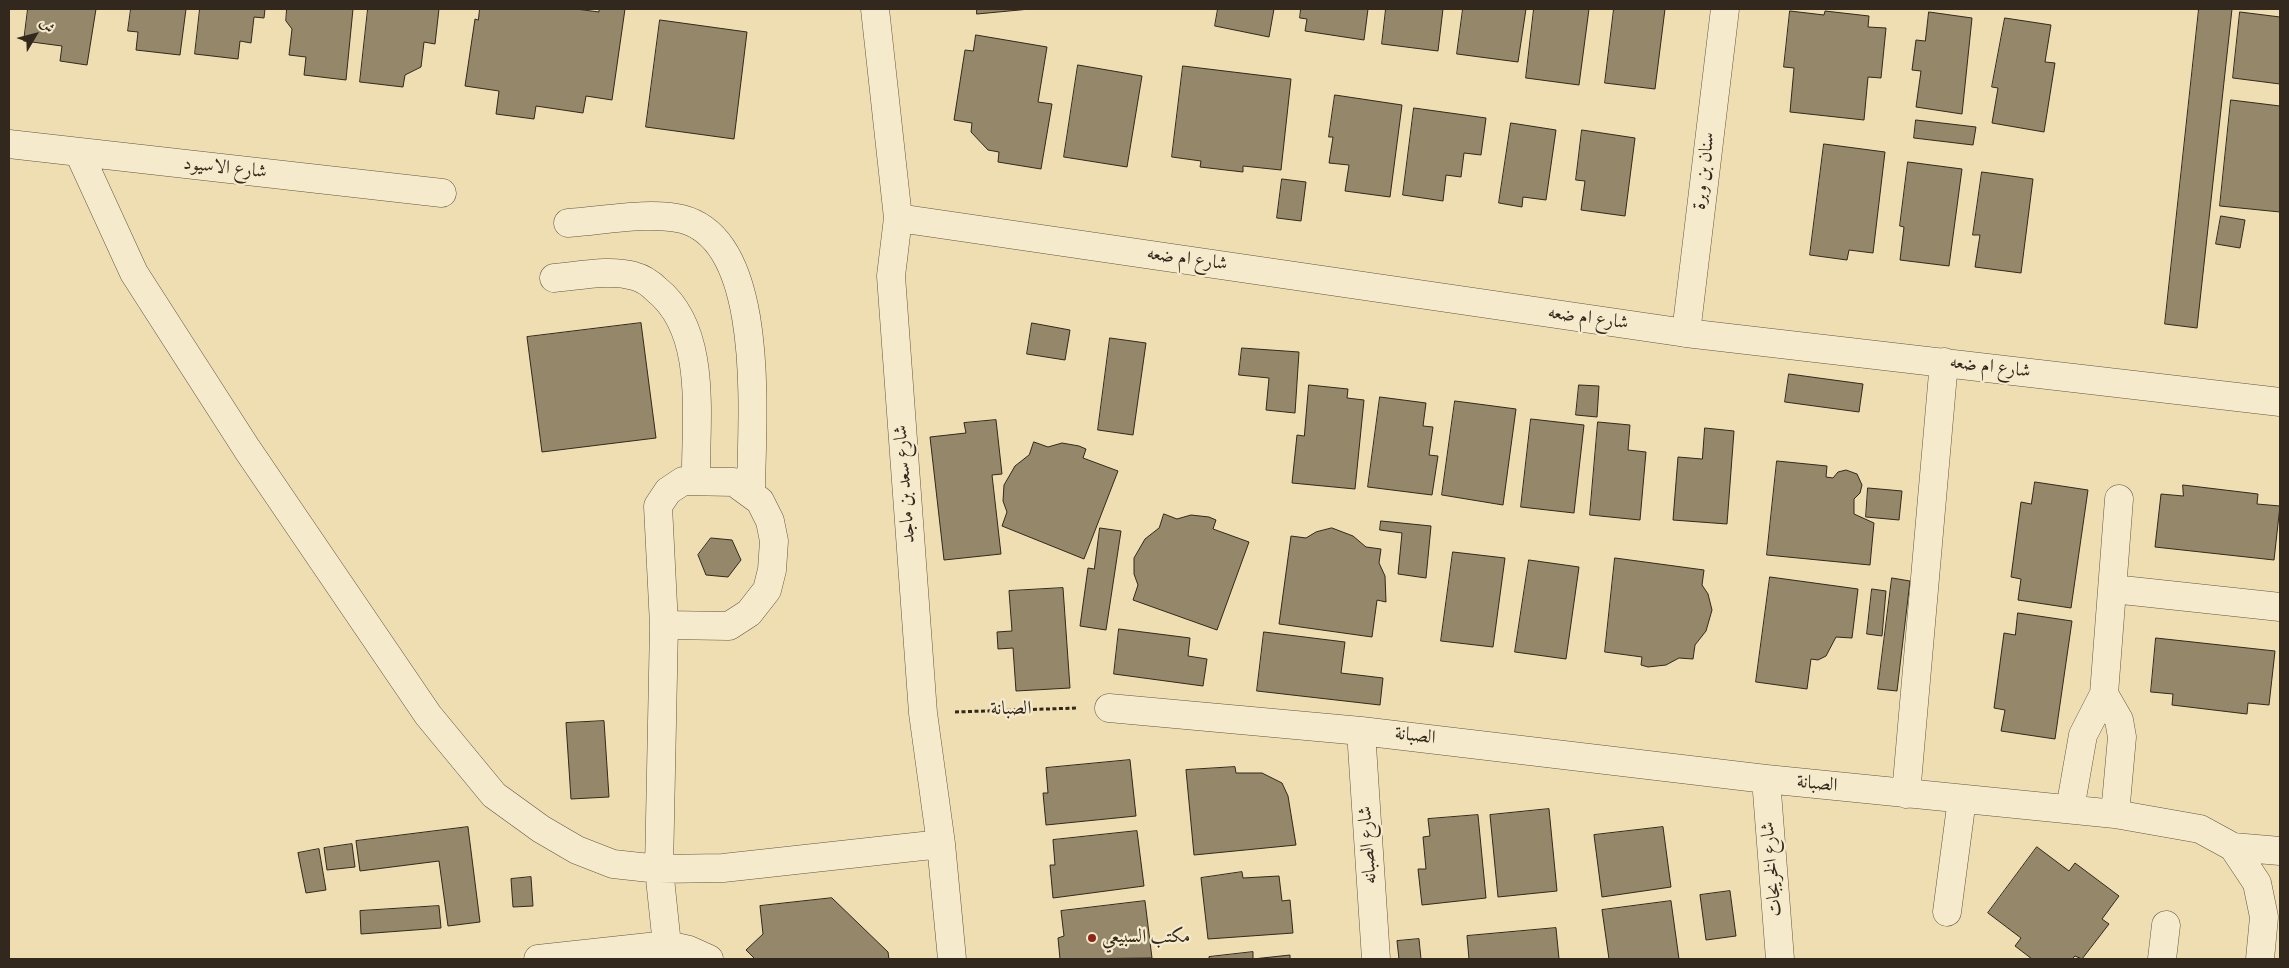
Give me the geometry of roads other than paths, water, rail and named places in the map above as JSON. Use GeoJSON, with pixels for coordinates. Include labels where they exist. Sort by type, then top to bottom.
{"type":"FeatureCollection","features":[{"type":"Feature","properties":{"kind":"street","name":"شارع سعد بن ماجد"},"geometry":{"type":"LineString","coordinates":[[875,9],[898,218],[890,276],[923,713],[942,844],[952,959]]}},
{"type":"Feature","properties":{"kind":"street","name":"سنان بن وبرة"},"geometry":{"type":"LineString","coordinates":[[1686,333],[1725,9]]}},
{"type":"Feature","properties":{"kind":"street","name":"شارع الاسيود"},"geometry":{"type":"LineString","coordinates":[[9,144],[442,193]]}},
{"type":"Feature","properties":{"kind":"street"},"geometry":{"type":"LineString","coordinates":[[79,153],[134,273],[247,449],[428,715],[494,795],[541,829],[577,850],[613,864],[659,869],[723,868],[942,844]]}},
{"type":"Feature","properties":{"kind":"street"},"geometry":{"type":"LineString","coordinates":[[568,223],[641,217],[683,219],[710,233],[721,246],[738,280],[749,340],[751,494]]}},
{"type":"Feature","properties":{"kind":"street","name":"شارع ام ضعه"},"geometry":{"type":"LineString","coordinates":[[898,218],[1686,333],[2280,402]]}},
{"type":"Feature","properties":{"kind":"street"},"geometry":{"type":"LineString","coordinates":[[554,278],[600,274],[636,276],[664,295],[678,312],[690,340],[695,365],[696,482]]}},
{"type":"Feature","properties":{"kind":"street"},"geometry":{"type":"LineString","coordinates":[[1906,794],[1944,362]]}},
{"type":"Feature","properties":{"kind":"street"},"geometry":{"type":"LineString","coordinates":[[664,626],[729,626],[750,614],[766,590],[772,570],[774,541],[770,521],[760,502],[734,482],[682,481],[668,491],[658,506],[664,626],[659,869],[667,955]]}},
{"type":"Feature","properties":{"kind":"street"},"geometry":{"type":"LineString","coordinates":[[2070,809],[2083,735],[2104,694],[2119,499]]}},
{"type":"Feature","properties":{"kind":"street"},"geometry":{"type":"LineString","coordinates":[[2113,589],[2280,607]]}},
{"type":"Feature","properties":{"kind":"street"},"geometry":{"type":"LineString","coordinates":[[2104,694],[2119,720],[2122,737],[2115,814]]}},
{"type":"Feature","properties":{"kind":"street","name":"الصبانة"},"geometry":{"type":"LineString","coordinates":[[1109,708],[1361,731],[1766,780],[2115,814],[2200,829],[2233,846]]}},
{"type":"Feature","properties":{"kind":"street","name":"شارع الصبانه"},"geometry":{"type":"LineString","coordinates":[[1361,731],[1376,959]]}},
{"type":"Feature","properties":{"kind":"street","name":"شارع الخريجات"},"geometry":{"type":"LineString","coordinates":[[1766,780],[1780,959]]}},
{"type":"Feature","properties":{"kind":"street"},"geometry":{"type":"LineString","coordinates":[[1948,912],[1962,799]]}},
{"type":"Feature","properties":{"kind":"street"},"geometry":{"type":"LineString","coordinates":[[2233,846],[2280,851]]}},
{"type":"Feature","properties":{"kind":"street"},"geometry":{"type":"LineString","coordinates":[[2233,846],[2257,883],[2264,917],[2260,959]]}},
{"type":"Feature","properties":{"kind":"street"},"geometry":{"type":"LineString","coordinates":[[2162,959],[2166,925]]}},
{"type":"Feature","properties":{"kind":"street"},"geometry":{"type":"LineString","coordinates":[[538,959],[667,955],[689,950],[709,959]]}},
{"type":"Feature","properties":{"kind":"place","name":"مكتب السبيعي"},"geometry":{"type":"Point","coordinates":[1092,938]}}]}
